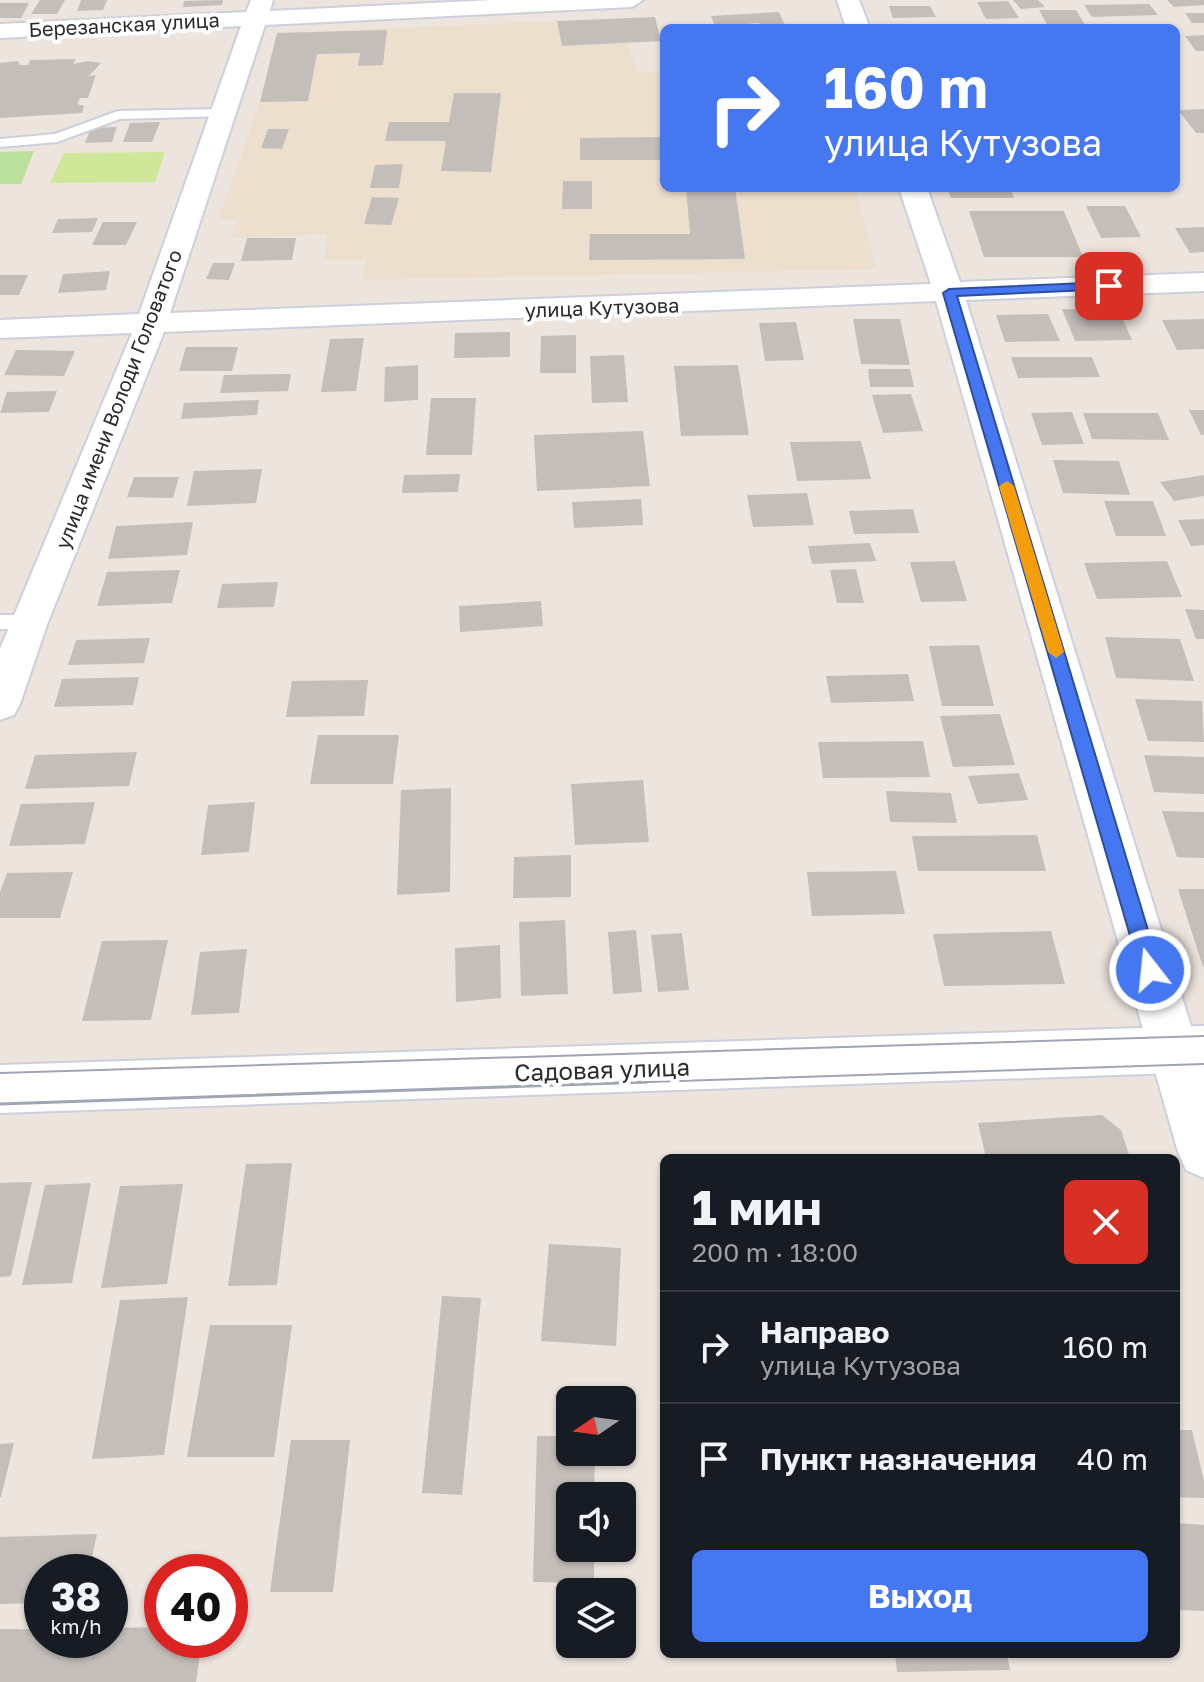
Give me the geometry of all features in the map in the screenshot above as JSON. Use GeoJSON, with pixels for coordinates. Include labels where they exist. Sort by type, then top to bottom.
{"type":"FeatureCollection","features":[{"type":"Feature","properties":{"kind":"street","name":"Березанская улица"},"geometry":{"type":"LineString","coordinates":[[0,31],[259,9],[632,0]]}},
{"type":"Feature","properties":{"kind":"street"},"geometry":{"type":"LineString","coordinates":[[848,0],[857,24]]}},
{"type":"Feature","properties":{"kind":"street","name":"улица имени Володи Головатого"},"geometry":{"type":"LineString","coordinates":[[0,704],[15,622],[151,325],[259,9]]}},
{"type":"Feature","properties":{"kind":"street"},"geometry":{"type":"LineString","coordinates":[[914,192],[1189,1050],[1204,1152]]}},
{"type":"Feature","properties":{"kind":"street","name":"улица Кутузова"},"geometry":{"type":"LineString","coordinates":[[0,329],[1204,282]]}},
{"type":"Feature","properties":{"kind":"street","name":"Садовая улица"},"geometry":{"type":"LineString","coordinates":[[0,1089],[1189,1050]]}},
{"type":"Feature","properties":{"kind":"lane"},"geometry":{"type":"LineString","coordinates":[[0,143],[57,138],[118,115],[223,113]]}},
{"type":"Feature","properties":{"kind":"shaded area"},"geometry":{"type":"Polygon","coordinates":[[[557,21],[562,46],[627,43],[637,72],[660,72],[660,192],[856,192],[876,269],[362,280],[366,259],[324,261],[327,234],[231,238],[238,219],[218,220],[260,102],[277,33],[557,21]]]}},
{"type":"Feature","properties":{"kind":"green space"},"geometry":{"type":"Polygon","coordinates":[[[34,151],[21,184],[0,184],[0,152],[34,151]]]}},
{"type":"Feature","properties":{"kind":"green space"},"geometry":{"type":"Polygon","coordinates":[[[165,152],[155,182],[50,183],[64,153],[165,152]]]}},
{"type":"Feature","properties":{"kind":"building"},"geometry":{"type":"Polygon","coordinates":[[[40,0],[65,0],[57,14],[31,14],[40,0]]]}},
{"type":"Feature","properties":{"kind":"building"},"geometry":{"type":"Polygon","coordinates":[[[81,0],[107,0],[103,10],[77,11],[81,0]]]}},
{"type":"Feature","properties":{"kind":"building"},"geometry":{"type":"Polygon","coordinates":[[[223,0],[222,5],[183,7],[184,1],[223,0]]]}},
{"type":"Feature","properties":{"kind":"building"},"geometry":{"type":"Polygon","coordinates":[[[1013,0],[1038,0],[1045,7],[1021,9],[1013,0]]]}},
{"type":"Feature","properties":{"kind":"building"},"geometry":{"type":"Polygon","coordinates":[[[1167,0],[1204,0],[1204,5],[1174,7],[1167,0]]]}},
{"type":"Feature","properties":{"kind":"building"},"geometry":{"type":"Polygon","coordinates":[[[1008,1],[1019,18],[986,19],[977,2],[1008,1]]]}},
{"type":"Feature","properties":{"kind":"building"},"geometry":{"type":"Polygon","coordinates":[[[0,3],[29,3],[21,18],[0,18],[0,3]]]}},
{"type":"Feature","properties":{"kind":"building"},"geometry":{"type":"Polygon","coordinates":[[[1149,4],[1158,15],[1092,17],[1084,5],[1149,4]]]}},
{"type":"Feature","properties":{"kind":"building"},"geometry":{"type":"Polygon","coordinates":[[[889,6],[930,6],[936,17],[893,18],[889,6]]]}},
{"type":"Feature","properties":{"kind":"building"},"geometry":{"type":"Polygon","coordinates":[[[1039,10],[1076,10],[1085,24],[1047,24],[1039,10]]]}},
{"type":"Feature","properties":{"kind":"building"},"geometry":{"type":"Polygon","coordinates":[[[779,12],[784,24],[714,24],[711,16],[779,12]]]}},
{"type":"Feature","properties":{"kind":"building"},"geometry":{"type":"Polygon","coordinates":[[[1185,13],[1204,13],[1204,23],[1192,23],[1185,13]]]}},
{"type":"Feature","properties":{"kind":"building"},"geometry":{"type":"Polygon","coordinates":[[[655,17],[660,41],[562,46],[557,21],[655,17]]]}},
{"type":"Feature","properties":{"kind":"building"},"geometry":{"type":"Polygon","coordinates":[[[387,30],[383,65],[358,66],[360,53],[317,54],[308,101],[260,102],[277,33],[387,30]]]}},
{"type":"Feature","properties":{"kind":"building"},"geometry":{"type":"Polygon","coordinates":[[[1204,35],[1204,51],[1196,51],[1185,36],[1204,35]]]}},
{"type":"Feature","properties":{"kind":"building"},"geometry":{"type":"Polygon","coordinates":[[[76,59],[73,64],[88,61],[101,63],[89,76],[96,75],[88,98],[80,98],[77,104],[84,106],[82,113],[0,118],[0,63],[18,61],[20,65],[28,65],[30,60],[76,59]]]}},
{"type":"Feature","properties":{"kind":"building"},"geometry":{"type":"Polygon","coordinates":[[[454,93],[501,93],[491,172],[441,171],[446,141],[385,141],[389,122],[449,122],[454,93]]]}},
{"type":"Feature","properties":{"kind":"building"},"geometry":{"type":"Polygon","coordinates":[[[1204,109],[1204,133],[1196,133],[1180,110],[1204,109]]]}},
{"type":"Feature","properties":{"kind":"building"},"geometry":{"type":"Polygon","coordinates":[[[160,122],[152,142],[123,142],[130,123],[160,122]]]}},
{"type":"Feature","properties":{"kind":"building"},"geometry":{"type":"Polygon","coordinates":[[[117,127],[112,142],[85,143],[91,128],[117,127]]]}},
{"type":"Feature","properties":{"kind":"building"},"geometry":{"type":"Polygon","coordinates":[[[268,129],[289,129],[282,149],[261,148],[268,129]]]}},
{"type":"Feature","properties":{"kind":"building"},"geometry":{"type":"Polygon","coordinates":[[[660,137],[660,160],[580,160],[580,138],[660,137]]]}},
{"type":"Feature","properties":{"kind":"building"},"geometry":{"type":"Polygon","coordinates":[[[403,164],[399,188],[370,188],[375,165],[403,164]]]}},
{"type":"Feature","properties":{"kind":"building"},"geometry":{"type":"Polygon","coordinates":[[[563,181],[592,181],[592,209],[562,209],[563,181]]]}},
{"type":"Feature","properties":{"kind":"building"},"geometry":{"type":"Polygon","coordinates":[[[686,192],[736,192],[745,259],[589,260],[590,234],[690,234],[686,192]]]}},
{"type":"Feature","properties":{"kind":"building"},"geometry":{"type":"Polygon","coordinates":[[[949,192],[1012,192],[1014,198],[951,198],[949,192]]]}},
{"type":"Feature","properties":{"kind":"building"},"geometry":{"type":"Polygon","coordinates":[[[372,197],[399,198],[391,225],[364,224],[372,197]]]}},
{"type":"Feature","properties":{"kind":"building"},"geometry":{"type":"Polygon","coordinates":[[[1086,206],[1125,206],[1141,237],[1101,238],[1086,206]]]}},
{"type":"Feature","properties":{"kind":"building"},"geometry":{"type":"Polygon","coordinates":[[[969,211],[1064,211],[1083,257],[984,257],[969,211]]]}},
{"type":"Feature","properties":{"kind":"building"},"geometry":{"type":"Polygon","coordinates":[[[98,218],[92,232],[52,233],[58,219],[98,218]]]}},
{"type":"Feature","properties":{"kind":"building"},"geometry":{"type":"Polygon","coordinates":[[[103,222],[137,222],[126,245],[92,245],[103,222]]]}},
{"type":"Feature","properties":{"kind":"building"},"geometry":{"type":"Polygon","coordinates":[[[1204,227],[1204,252],[1190,253],[1175,228],[1204,227]]]}},
{"type":"Feature","properties":{"kind":"building"},"geometry":{"type":"Polygon","coordinates":[[[247,238],[296,238],[292,260],[241,261],[247,238]]]}},
{"type":"Feature","properties":{"kind":"building"},"geometry":{"type":"Polygon","coordinates":[[[213,263],[235,263],[229,280],[206,279],[213,263]]]}},
{"type":"Feature","properties":{"kind":"building"},"geometry":{"type":"Polygon","coordinates":[[[110,271],[106,290],[58,293],[63,274],[110,271]]]}},
{"type":"Feature","properties":{"kind":"building"},"geometry":{"type":"Polygon","coordinates":[[[0,275],[28,275],[19,295],[0,295],[0,275]]]}},
{"type":"Feature","properties":{"kind":"building"},"geometry":{"type":"Polygon","coordinates":[[[1062,309],[1118,309],[1132,340],[1075,341],[1062,309]]]}},
{"type":"Feature","properties":{"kind":"building"},"geometry":{"type":"Polygon","coordinates":[[[1048,314],[1060,341],[1005,342],[996,315],[1048,314]]]}},
{"type":"Feature","properties":{"kind":"building"},"geometry":{"type":"Polygon","coordinates":[[[853,319],[900,319],[910,365],[861,364],[853,319]]]}},
{"type":"Feature","properties":{"kind":"building"},"geometry":{"type":"Polygon","coordinates":[[[1204,319],[1204,349],[1177,350],[1162,320],[1204,319]]]}},
{"type":"Feature","properties":{"kind":"building"},"geometry":{"type":"Polygon","coordinates":[[[796,322],[804,360],[765,361],[759,323],[796,322]]]}},
{"type":"Feature","properties":{"kind":"building"},"geometry":{"type":"Polygon","coordinates":[[[510,332],[510,357],[454,358],[455,333],[510,332]]]}},
{"type":"Feature","properties":{"kind":"building"},"geometry":{"type":"Polygon","coordinates":[[[576,335],[576,373],[540,373],[541,336],[576,335]]]}},
{"type":"Feature","properties":{"kind":"building"},"geometry":{"type":"Polygon","coordinates":[[[364,338],[356,391],[321,392],[330,339],[364,338]]]}},
{"type":"Feature","properties":{"kind":"building"},"geometry":{"type":"Polygon","coordinates":[[[186,347],[238,347],[232,371],[179,371],[186,347]]]}},
{"type":"Feature","properties":{"kind":"building"},"geometry":{"type":"Polygon","coordinates":[[[16,350],[75,351],[64,376],[4,375],[16,350]]]}},
{"type":"Feature","properties":{"kind":"building"},"geometry":{"type":"Polygon","coordinates":[[[624,355],[628,402],[592,403],[590,356],[624,355]]]}},
{"type":"Feature","properties":{"kind":"building"},"geometry":{"type":"Polygon","coordinates":[[[1011,357],[1092,357],[1100,377],[1018,378],[1011,357]]]}},
{"type":"Feature","properties":{"kind":"building"},"geometry":{"type":"Polygon","coordinates":[[[418,365],[418,400],[384,402],[385,367],[418,365]]]}},
{"type":"Feature","properties":{"kind":"building"},"geometry":{"type":"Polygon","coordinates":[[[738,365],[749,435],[681,436],[674,366],[738,365]]]}},
{"type":"Feature","properties":{"kind":"building"},"geometry":{"type":"Polygon","coordinates":[[[868,369],[910,369],[914,387],[870,387],[868,369]]]}},
{"type":"Feature","properties":{"kind":"building"},"geometry":{"type":"Polygon","coordinates":[[[291,374],[288,391],[220,393],[224,375],[291,374]]]}},
{"type":"Feature","properties":{"kind":"building"},"geometry":{"type":"Polygon","coordinates":[[[57,391],[49,412],[0,413],[7,392],[57,391]]]}},
{"type":"Feature","properties":{"kind":"building"},"geometry":{"type":"Polygon","coordinates":[[[911,394],[923,431],[883,433],[872,395],[911,394]]]}},
{"type":"Feature","properties":{"kind":"building"},"geometry":{"type":"Polygon","coordinates":[[[431,398],[476,398],[472,455],[426,455],[431,398]]]}},
{"type":"Feature","properties":{"kind":"building"},"geometry":{"type":"Polygon","coordinates":[[[259,400],[257,415],[181,419],[184,403],[259,400]]]}},
{"type":"Feature","properties":{"kind":"building"},"geometry":{"type":"Polygon","coordinates":[[[1189,410],[1204,410],[1204,435],[1201,435],[1189,410]]]}},
{"type":"Feature","properties":{"kind":"building"},"geometry":{"type":"Polygon","coordinates":[[[1072,412],[1084,444],[1042,445],[1031,413],[1072,412]]]}},
{"type":"Feature","properties":{"kind":"building"},"geometry":{"type":"Polygon","coordinates":[[[1083,413],[1158,413],[1169,440],[1092,439],[1083,413]]]}},
{"type":"Feature","properties":{"kind":"building"},"geometry":{"type":"Polygon","coordinates":[[[643,431],[650,486],[537,491],[534,435],[643,431]]]}},
{"type":"Feature","properties":{"kind":"building"},"geometry":{"type":"Polygon","coordinates":[[[861,441],[871,479],[797,481],[790,442],[861,441]]]}},
{"type":"Feature","properties":{"kind":"building"},"geometry":{"type":"Polygon","coordinates":[[[1053,460],[1119,461],[1130,495],[1063,493],[1053,460]]]}},
{"type":"Feature","properties":{"kind":"building"},"geometry":{"type":"Polygon","coordinates":[[[262,469],[256,503],[187,506],[194,471],[262,469]]]}},
{"type":"Feature","properties":{"kind":"building"},"geometry":{"type":"Polygon","coordinates":[[[460,474],[458,492],[402,493],[404,475],[460,474]]]}},
{"type":"Feature","properties":{"kind":"building"},"geometry":{"type":"Polygon","coordinates":[[[1204,475],[1204,496],[1174,501],[1160,482],[1204,475]]]}},
{"type":"Feature","properties":{"kind":"building"},"geometry":{"type":"Polygon","coordinates":[[[134,477],[179,477],[173,498],[127,497],[134,477]]]}},
{"type":"Feature","properties":{"kind":"building"},"geometry":{"type":"Polygon","coordinates":[[[807,493],[814,525],[753,527],[747,495],[807,493]]]}},
{"type":"Feature","properties":{"kind":"building"},"geometry":{"type":"Polygon","coordinates":[[[641,499],[643,525],[574,528],[572,502],[641,499]]]}},
{"type":"Feature","properties":{"kind":"building"},"geometry":{"type":"Polygon","coordinates":[[[1104,501],[1153,501],[1166,536],[1116,536],[1104,501]]]}},
{"type":"Feature","properties":{"kind":"building"},"geometry":{"type":"Polygon","coordinates":[[[913,509],[919,533],[854,534],[849,511],[913,509]]]}},
{"type":"Feature","properties":{"kind":"building"},"geometry":{"type":"Polygon","coordinates":[[[1204,519],[1204,545],[1191,546],[1178,520],[1204,519]]]}},
{"type":"Feature","properties":{"kind":"building"},"geometry":{"type":"Polygon","coordinates":[[[193,522],[187,555],[108,559],[116,526],[193,522]]]}},
{"type":"Feature","properties":{"kind":"building"},"geometry":{"type":"Polygon","coordinates":[[[870,543],[876,561],[812,564],[808,546],[870,543]]]}},
{"type":"Feature","properties":{"kind":"building"},"geometry":{"type":"Polygon","coordinates":[[[955,561],[967,601],[921,602],[910,562],[955,561]]]}},
{"type":"Feature","properties":{"kind":"building"},"geometry":{"type":"Polygon","coordinates":[[[1167,561],[1182,597],[1097,599],[1084,563],[1167,561]]]}},
{"type":"Feature","properties":{"kind":"building"},"geometry":{"type":"Polygon","coordinates":[[[856,569],[864,603],[837,603],[830,570],[856,569]]]}},
{"type":"Feature","properties":{"kind":"building"},"geometry":{"type":"Polygon","coordinates":[[[180,570],[172,603],[97,606],[107,572],[180,570]]]}},
{"type":"Feature","properties":{"kind":"building"},"geometry":{"type":"Polygon","coordinates":[[[278,582],[274,607],[217,608],[222,584],[278,582]]]}},
{"type":"Feature","properties":{"kind":"building"},"geometry":{"type":"Polygon","coordinates":[[[541,601],[543,626],[460,632],[459,606],[541,601]]]}},
{"type":"Feature","properties":{"kind":"building"},"geometry":{"type":"Polygon","coordinates":[[[1185,609],[1204,610],[1204,639],[1196,639],[1185,609]]]}},
{"type":"Feature","properties":{"kind":"building"},"geometry":{"type":"Polygon","coordinates":[[[1105,637],[1180,639],[1194,681],[1116,678],[1105,637]]]}},
{"type":"Feature","properties":{"kind":"building"},"geometry":{"type":"Polygon","coordinates":[[[150,638],[144,663],[68,665],[76,640],[150,638]]]}},
{"type":"Feature","properties":{"kind":"building"},"geometry":{"type":"Polygon","coordinates":[[[979,645],[994,706],[942,706],[929,646],[979,645]]]}},
{"type":"Feature","properties":{"kind":"building"},"geometry":{"type":"Polygon","coordinates":[[[908,674],[914,701],[831,703],[826,676],[908,674]]]}},
{"type":"Feature","properties":{"kind":"building"},"geometry":{"type":"Polygon","coordinates":[[[139,677],[133,705],[54,707],[62,679],[139,677]]]}},
{"type":"Feature","properties":{"kind":"building"},"geometry":{"type":"Polygon","coordinates":[[[368,680],[364,716],[286,717],[292,681],[368,680]]]}},
{"type":"Feature","properties":{"kind":"building"},"geometry":{"type":"Polygon","coordinates":[[[1135,699],[1202,701],[1204,742],[1148,741],[1135,699]]]}},
{"type":"Feature","properties":{"kind":"building"},"geometry":{"type":"Polygon","coordinates":[[[1000,714],[1015,765],[953,767],[940,716],[1000,714]]]}},
{"type":"Feature","properties":{"kind":"building"},"geometry":{"type":"Polygon","coordinates":[[[318,735],[399,735],[393,784],[310,784],[318,735]]]}},
{"type":"Feature","properties":{"kind":"building"},"geometry":{"type":"Polygon","coordinates":[[[923,741],[930,777],[823,778],[818,742],[923,741]]]}},
{"type":"Feature","properties":{"kind":"building"},"geometry":{"type":"Polygon","coordinates":[[[137,752],[129,786],[25,789],[35,755],[137,752]]]}},
{"type":"Feature","properties":{"kind":"building"},"geometry":{"type":"Polygon","coordinates":[[[1144,755],[1204,757],[1204,794],[1154,792],[1144,755]]]}},
{"type":"Feature","properties":{"kind":"building"},"geometry":{"type":"Polygon","coordinates":[[[1019,773],[1028,800],[978,804],[968,776],[1019,773]]]}},
{"type":"Feature","properties":{"kind":"building"},"geometry":{"type":"Polygon","coordinates":[[[643,780],[649,842],[575,845],[571,784],[643,780]]]}},
{"type":"Feature","properties":{"kind":"building"},"geometry":{"type":"Polygon","coordinates":[[[451,788],[450,892],[397,895],[401,790],[451,788]]]}},
{"type":"Feature","properties":{"kind":"building"},"geometry":{"type":"Polygon","coordinates":[[[886,791],[951,793],[957,823],[890,822],[886,791]]]}},
{"type":"Feature","properties":{"kind":"building"},"geometry":{"type":"Polygon","coordinates":[[[95,802],[85,844],[9,846],[21,804],[95,802]]]}},
{"type":"Feature","properties":{"kind":"building"},"geometry":{"type":"Polygon","coordinates":[[[255,802],[249,852],[201,855],[208,805],[255,802]]]}},
{"type":"Feature","properties":{"kind":"building"},"geometry":{"type":"Polygon","coordinates":[[[1162,811],[1204,812],[1204,858],[1177,857],[1162,811]]]}},
{"type":"Feature","properties":{"kind":"building"},"geometry":{"type":"Polygon","coordinates":[[[1037,835],[1046,871],[918,871],[912,836],[1037,835]]]}},
{"type":"Feature","properties":{"kind":"building"},"geometry":{"type":"Polygon","coordinates":[[[571,855],[571,897],[513,898],[514,857],[571,855]]]}},
{"type":"Feature","properties":{"kind":"building"},"geometry":{"type":"Polygon","coordinates":[[[896,871],[905,914],[812,916],[807,872],[896,871]]]}},
{"type":"Feature","properties":{"kind":"building"},"geometry":{"type":"Polygon","coordinates":[[[73,872],[60,918],[0,918],[0,892],[7,873],[73,872]]]}},
{"type":"Feature","properties":{"kind":"building"},"geometry":{"type":"Polygon","coordinates":[[[1178,889],[1204,889],[1204,967],[1203,967],[1178,889]]]}},
{"type":"Feature","properties":{"kind":"building"},"geometry":{"type":"Polygon","coordinates":[[[565,920],[568,994],[521,996],[519,922],[565,920]]]}},
{"type":"Feature","properties":{"kind":"building"},"geometry":{"type":"Polygon","coordinates":[[[636,930],[642,992],[613,994],[608,932],[636,930]]]}},
{"type":"Feature","properties":{"kind":"building"},"geometry":{"type":"Polygon","coordinates":[[[1051,931],[1065,984],[944,986],[933,934],[1051,931]]]}},
{"type":"Feature","properties":{"kind":"building"},"geometry":{"type":"Polygon","coordinates":[[[682,933],[689,990],[658,992],[651,935],[682,933]]]}},
{"type":"Feature","properties":{"kind":"building"},"geometry":{"type":"Polygon","coordinates":[[[168,940],[151,1020],[82,1021],[102,941],[168,940]]]}},
{"type":"Feature","properties":{"kind":"building"},"geometry":{"type":"Polygon","coordinates":[[[500,945],[501,998],[456,1002],[455,948],[500,945]]]}},
{"type":"Feature","properties":{"kind":"building"},"geometry":{"type":"Polygon","coordinates":[[[247,949],[239,1013],[191,1015],[200,952],[247,949]]]}},
{"type":"Feature","properties":{"kind":"building"},"geometry":{"type":"Polygon","coordinates":[[[1102,1115],[1121,1130],[1129,1154],[985,1154],[978,1123],[1102,1115]]]}},
{"type":"Feature","properties":{"kind":"building"},"geometry":{"type":"Polygon","coordinates":[[[292,1163],[277,1285],[228,1286],[246,1164],[292,1163]]]}},
{"type":"Feature","properties":{"kind":"building"},"geometry":{"type":"Polygon","coordinates":[[[32,1182],[11,1276],[0,1277],[0,1183],[32,1182]]]}},
{"type":"Feature","properties":{"kind":"building"},"geometry":{"type":"Polygon","coordinates":[[[91,1183],[72,1283],[22,1285],[45,1185],[91,1183]]]}},
{"type":"Feature","properties":{"kind":"building"},"geometry":{"type":"Polygon","coordinates":[[[183,1184],[167,1284],[101,1288],[120,1186],[183,1184]]]}},
{"type":"Feature","properties":{"kind":"building"},"geometry":{"type":"Polygon","coordinates":[[[549,1244],[621,1248],[616,1346],[541,1341],[549,1244]]]}},
{"type":"Feature","properties":{"kind":"building"},"geometry":{"type":"Polygon","coordinates":[[[442,1296],[481,1298],[462,1495],[422,1493],[442,1296]]]}},
{"type":"Feature","properties":{"kind":"building"},"geometry":{"type":"Polygon","coordinates":[[[188,1297],[164,1455],[92,1459],[120,1300],[188,1297]]]}},
{"type":"Feature","properties":{"kind":"building"},"geometry":{"type":"Polygon","coordinates":[[[210,1325],[292,1325],[274,1457],[187,1457],[210,1325]]]}},
{"type":"Feature","properties":{"kind":"building"},"geometry":{"type":"Polygon","coordinates":[[[1180,1430],[1192,1430],[1204,1481],[1204,1498],[1180,1497],[1180,1430]]]}},
{"type":"Feature","properties":{"kind":"building"},"geometry":{"type":"Polygon","coordinates":[[[537,1436],[556,1436],[556,1466],[595,1466],[594,1482],[556,1482],[556,1562],[594,1562],[594,1578],[556,1578],[556,1582],[533,1582],[537,1436]]]}},
{"type":"Feature","properties":{"kind":"building"},"geometry":{"type":"Polygon","coordinates":[[[291,1440],[350,1440],[333,1592],[270,1592],[291,1440]]]}},
{"type":"Feature","properties":{"kind":"building"},"geometry":{"type":"Polygon","coordinates":[[[14,1443],[1,1497],[0,1497],[0,1444],[14,1443]]]}},
{"type":"Feature","properties":{"kind":"building"},"geometry":{"type":"Polygon","coordinates":[[[1180,1523],[1204,1525],[1204,1611],[1180,1610],[1180,1523]]]}},
{"type":"Feature","properties":{"kind":"building"},"geometry":{"type":"Polygon","coordinates":[[[97,1534],[93,1554],[24,1554],[24,1603],[0,1604],[0,1537],[97,1534]]]}},
{"type":"Feature","properties":{"kind":"building"},"geometry":{"type":"Polygon","coordinates":[[[144,1627],[144,1658],[199,1658],[196,1682],[0,1682],[0,1629],[24,1629],[24,1658],[128,1658],[128,1628],[144,1627]]]}},
{"type":"Feature","properties":{"kind":"building"},"geometry":{"type":"Polygon","coordinates":[[[895,1658],[1008,1658],[1010,1670],[897,1672],[895,1658]]]}},
{"type":"Feature","properties":{"kind":"tram line"},"geometry":{"type":"LineString","coordinates":[[0,1073],[1204,1036]]}},
{"type":"Feature","properties":{"kind":"tram line"},"geometry":{"type":"LineString","coordinates":[[612,1083],[1204,1064]]}},
{"type":"Feature","properties":{"kind":"tram line"},"geometry":{"type":"LineString","coordinates":[[612,1083],[647,1082]]}},
{"type":"Feature","properties":{"kind":"tram line"},"geometry":{"type":"LineString","coordinates":[[0,1104],[612,1083]]}},
{"type":"Feature","properties":{"kind":"tram line"},"geometry":{"type":"LineString","coordinates":[[587,1084],[612,1083]]}},
{"type":"Feature","properties":{"kind":"slow traffic"},"geometry":{"type":"LineString","coordinates":[[1007,486],[1056,652]]}},
{"type":"Feature","properties":{"kind":"route"},"geometry":{"type":"LineString","coordinates":[[1109,286],[949,293],[1150,970]]}}]}
